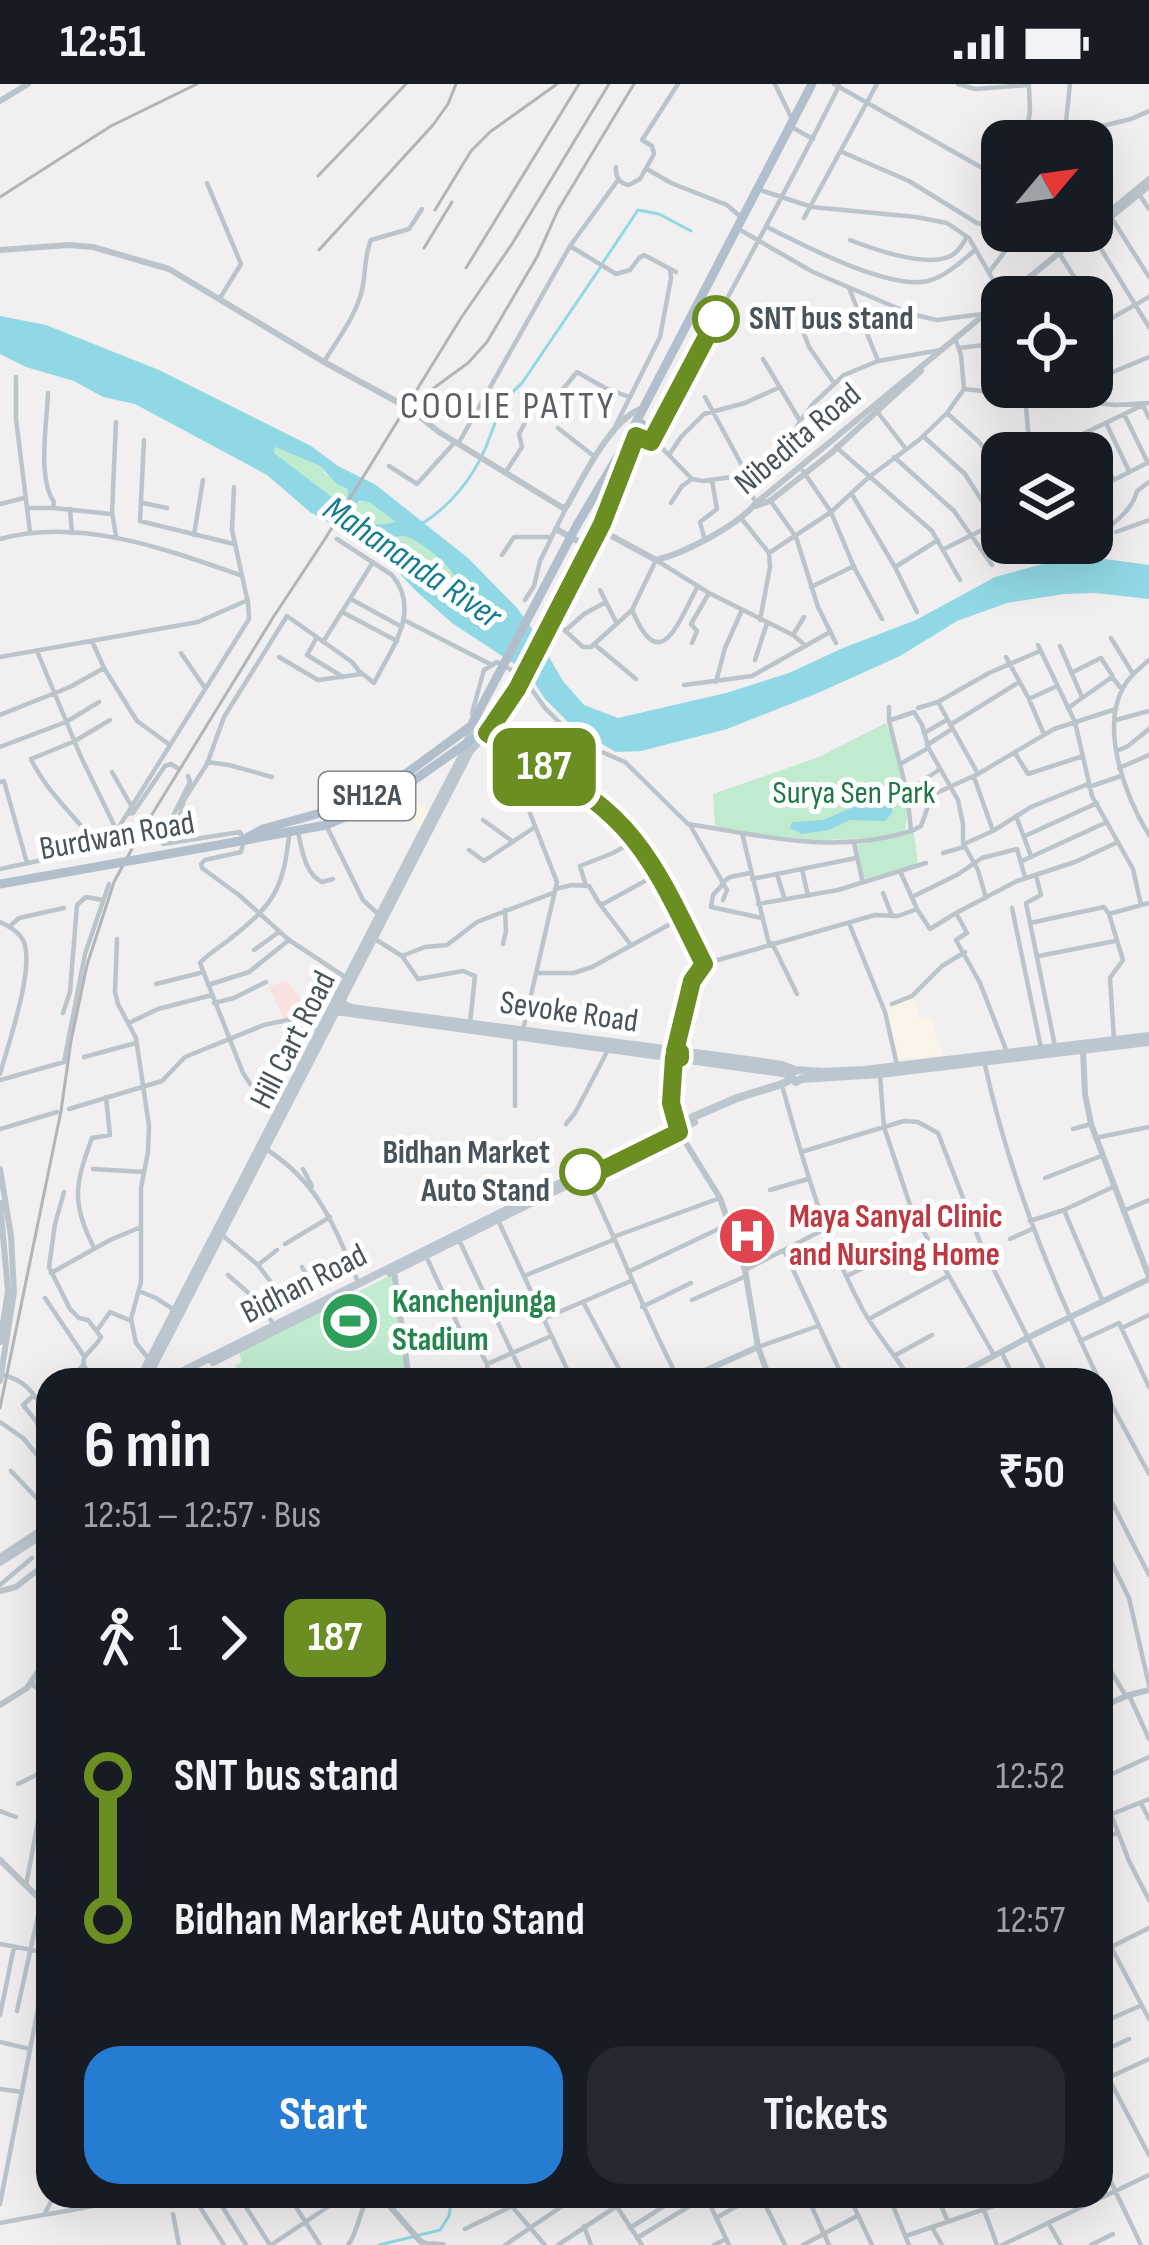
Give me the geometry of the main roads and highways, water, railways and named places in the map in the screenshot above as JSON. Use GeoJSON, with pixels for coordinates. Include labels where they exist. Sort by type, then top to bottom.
{"type":"FeatureCollection","features":[{"type":"Feature","properties":{"kind":"main road","name":"SH12A"},"geometry":{"type":"LineString","coordinates":[[464,744],[489,730],[517,689],[604,528],[636,436],[815,84]]}},
{"type":"Feature","properties":{"kind":"main road","name":"SH12A"},"geometry":{"type":"LineString","coordinates":[[744,223],[794,124]]}},
{"type":"Feature","properties":{"kind":"main road","name":"Burdwan Road"},"geometry":{"type":"LineString","coordinates":[[0,884],[326,826],[398,792],[464,744],[577,525],[744,223]]}},
{"type":"Feature","properties":{"kind":"main road","name":"Burdwan Road"},"geometry":{"type":"LineString","coordinates":[[240,841],[263,829],[370,795],[438,748],[464,744]]}},
{"type":"Feature","properties":{"kind":"main road","name":"Hill Cart Road"},"geometry":{"type":"LineString","coordinates":[[147,1368],[337,1007],[464,744]]}},
{"type":"Feature","properties":{"kind":"main road","name":"Hill Cart Road"},"geometry":{"type":"LineString","coordinates":[[150,1368],[375,939],[464,744]]}},
{"type":"Feature","properties":{"kind":"main road","name":"Sevoke Road"},"geometry":{"type":"LineString","coordinates":[[337,1007],[675,1054]]}},
{"type":"Feature","properties":{"kind":"main road","name":"Sevoke Road"},"geometry":{"type":"LineString","coordinates":[[429,1021],[470,1023],[609,1048],[782,1065],[792,1078]]}},
{"type":"Feature","properties":{"kind":"main road","name":"Sevoke Road"},"geometry":{"type":"LineString","coordinates":[[792,1078],[1149,1039]]}},
{"type":"Feature","properties":{"kind":"main road","name":"Sevoke Road"},"geometry":{"type":"LineString","coordinates":[[792,1078],[880,1074],[1007,1052],[1149,1039]]}},
{"type":"Feature","properties":{"kind":"main road","name":"Bidhan Road"},"geometry":{"type":"LineString","coordinates":[[199,1368],[736,1098],[792,1078]]}},
{"type":"Feature","properties":{"kind":"main road","name":"Bidhan Road"},"geometry":{"type":"LineString","coordinates":[[327,1301],[564,1185]]}},
{"type":"Feature","properties":{"kind":"main road","name":"Bidhan Road"},"geometry":{"type":"LineString","coordinates":[[190,1368],[275,1328]]}},
{"type":"Feature","properties":{"kind":"main road"},"geometry":{"type":"LineString","coordinates":[[0,1559],[36,1535]]}},
{"type":"Feature","properties":{"kind":"water","name":"Mahananda River"},"geometry":{"type":"Polygon","coordinates":[[[0,316],[46,325],[159,370],[311,446],[376,485],[468,558],[517,608],[563,681],[584,705],[618,718],[789,673],[916,620],[995,577],[1043,564],[1113,564],[1113,560],[1149,565],[1149,599],[1095,593],[1007,603],[957,621],[900,656],[818,693],[727,729],[641,751],[616,752],[574,728],[545,699],[528,673],[452,623],[377,550],[310,512],[267,475],[135,404],[103,397],[74,381],[0,354],[0,316]],[[275,447],[274,453],[336,500],[347,498],[348,489],[320,466],[275,447]],[[369,502],[353,506],[360,517],[371,523],[396,522],[369,502]],[[405,536],[392,537],[399,552],[420,558],[460,584],[443,563],[405,536]]]}},
{"type":"Feature","properties":{"kind":"water"},"geometry":{"type":"Polygon","coordinates":[[[879,796],[892,805],[885,821],[850,820],[829,830],[802,834],[790,828],[792,822],[823,820],[879,796]]]}},
{"type":"Feature","properties":{"kind":"waterway"},"geometry":{"type":"LineString","coordinates":[[602,264],[638,210],[659,214],[691,231]]}},
{"type":"Feature","properties":{"kind":"waterway","name":"Mahananda River"},"geometry":{"type":"LineString","coordinates":[[423,523],[467,481],[503,405],[600,268]]}},
{"type":"Feature","properties":{"kind":"waterway"},"geometry":{"type":"LineString","coordinates":[[379,2245],[440,2230],[450,2208]]}},
{"type":"Feature","properties":{"kind":"railway"},"geometry":{"type":"LineString","coordinates":[[0,197],[111,126],[197,84]]}},
{"type":"Feature","properties":{"kind":"railway"},"geometry":{"type":"LineString","coordinates":[[318,176],[406,84]]}},
{"type":"Feature","properties":{"kind":"railway"},"geometry":{"type":"LineString","coordinates":[[319,250],[433,125],[456,84]]}},
{"type":"Feature","properties":{"kind":"railway"},"geometry":{"type":"LineString","coordinates":[[435,210],[471,151],[557,84]]}},
{"type":"Feature","properties":{"kind":"railway"},"geometry":{"type":"LineString","coordinates":[[466,268],[579,84]]}},
{"type":"Feature","properties":{"kind":"railway"},"geometry":{"type":"LineString","coordinates":[[0,1408],[87,965],[114,882],[274,616],[609,84]]}},
{"type":"Feature","properties":{"kind":"railway"},"geometry":{"type":"LineString","coordinates":[[416,401],[468,363],[487,342],[537,257],[558,210],[634,84]]}},
{"type":"Feature","properties":{"kind":"railway"},"geometry":{"type":"LineString","coordinates":[[424,248],[452,202]]}},
{"type":"Feature","properties":{"kind":"place","name":"SNT bus stand"},"geometry":{"type":"Point","coordinates":[716,319]}},
{"type":"Feature","properties":{"kind":"place","name":"Bidhan Market Auto Stand"},"geometry":{"type":"Point","coordinates":[583,1172]}},
{"type":"Feature","properties":{"kind":"place","name":"Maya Sanyal Clinic and Nursing Home"},"geometry":{"type":"Point","coordinates":[747,1236]}},
{"type":"Feature","properties":{"kind":"place","name":"Kanchenjunga Stadium"},"geometry":{"type":"Point","coordinates":[350,1321]}},
{"type":"Feature","properties":{"kind":"district","name":"COOLIE PATTY"},"geometry":{"type":"Point","coordinates":[508,406]}},
{"type":"Feature","properties":{"kind":"park label","name":"Surya Sen Park"},"geometry":{"type":"Point","coordinates":[854,793]}}]}
